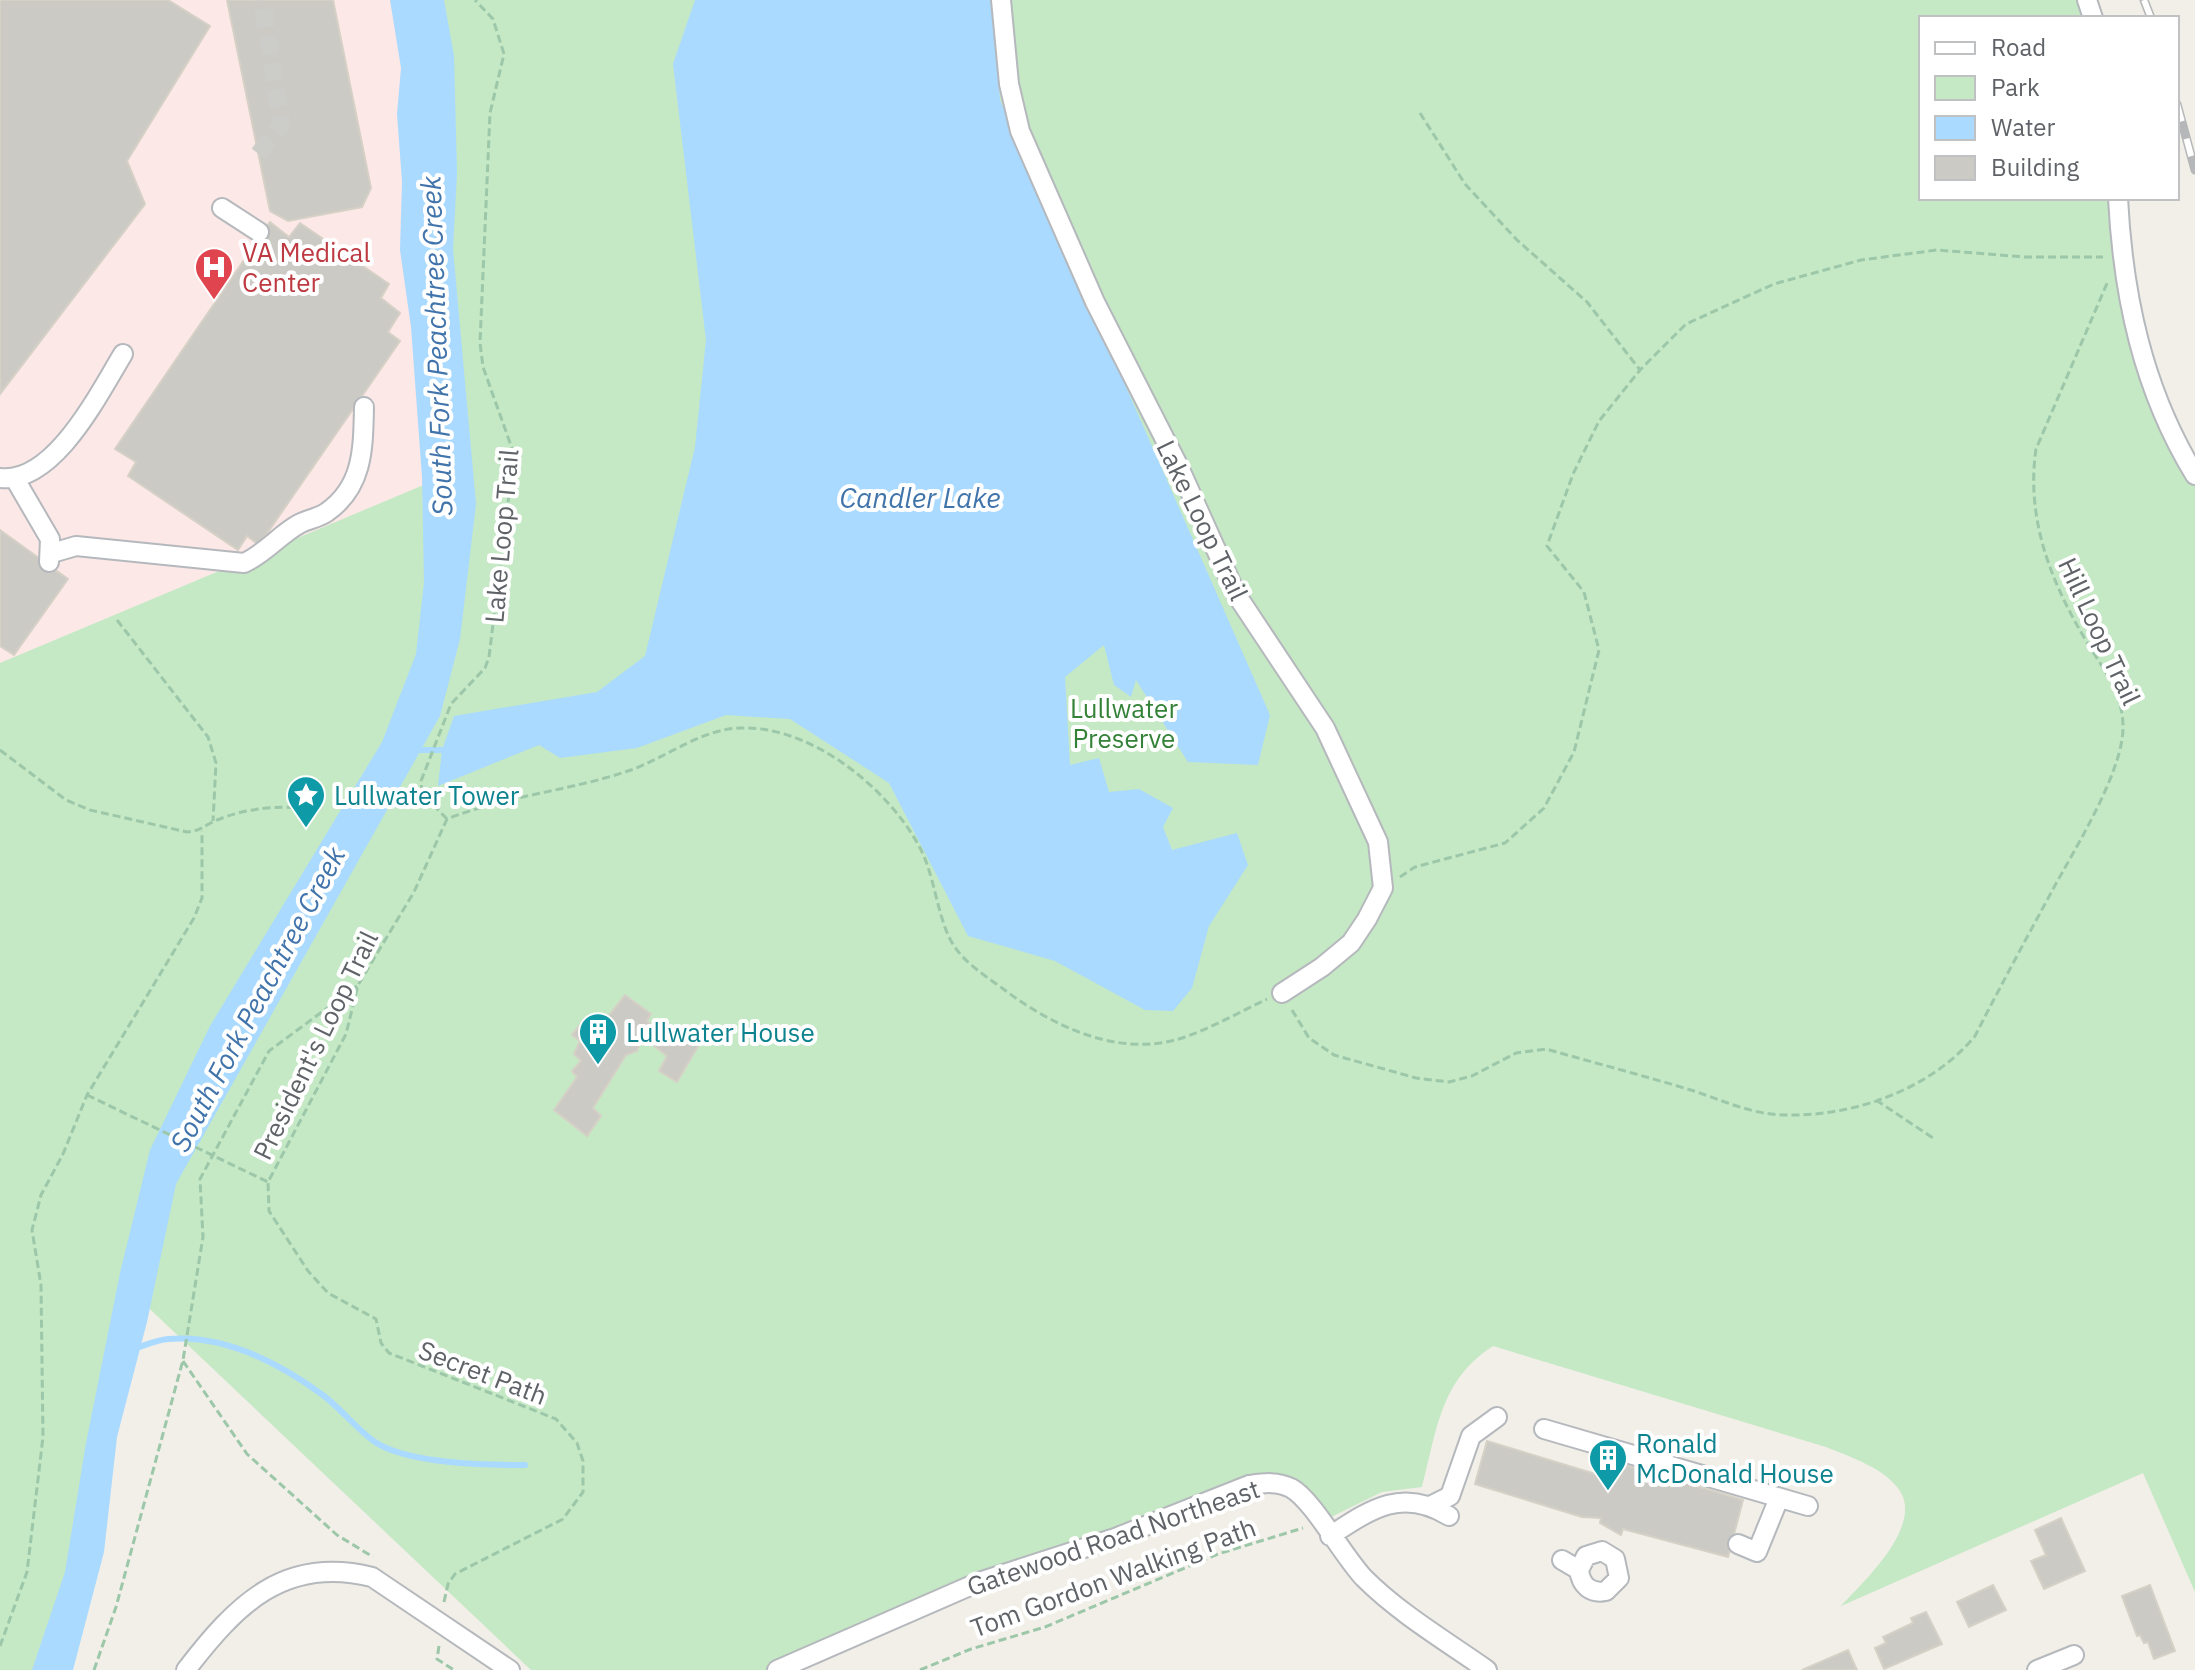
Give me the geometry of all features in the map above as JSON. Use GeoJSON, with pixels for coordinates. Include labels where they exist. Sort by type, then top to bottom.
{"type":"FeatureCollection","features":[{"type":"Feature","properties":{"kind":"street","name":"Lake Loop Trail"},"geometry":{"type":"LineString","coordinates":[[1001,0],[1009,84],[1020,131],[1095,302],[1178,465],[1236,594],[1325,728],[1378,842],[1383,888]]}},
{"type":"Feature","properties":{"kind":"street"},"geometry":{"type":"LineString","coordinates":[[2118,200],[2120,241],[2134,327],[2157,398],[2195,475]]}},
{"type":"Feature","properties":{"kind":"street"},"geometry":{"type":"LineString","coordinates":[[222,208],[259,232]]}},
{"type":"Feature","properties":{"kind":"street"},"geometry":{"type":"LineString","coordinates":[[123,354],[97,397],[50,460],[8,479],[50,539],[50,559],[76,546],[244,563],[265,553],[298,524],[326,513],[347,494],[361,467],[364,407]]}},
{"type":"Feature","properties":{"kind":"street"},"geometry":{"type":"LineString","coordinates":[[1282,993],[1322,967],[1351,943],[1383,888]]}},
{"type":"Feature","properties":{"kind":"street"},"geometry":{"type":"LineString","coordinates":[[1325,1530],[1389,1504],[1432,1505],[1450,1496],[1471,1436],[1497,1417]]}},
{"type":"Feature","properties":{"kind":"street"},"geometry":{"type":"LineString","coordinates":[[1544,1429],[1808,1506]]}},
{"type":"Feature","properties":{"kind":"street","name":"Gatewood Road Northeast"},"geometry":{"type":"LineString","coordinates":[[777,1670],[947,1594],[1115,1538],[1249,1485],[1272,1482],[1304,1498],[1325,1530],[1385,1597],[1487,1670]]}},
{"type":"Feature","properties":{"kind":"street"},"geometry":{"type":"LineString","coordinates":[[1738,1544],[1757,1552],[1779,1498]]}},
{"type":"Feature","properties":{"kind":"street"},"geometry":{"type":"LineString","coordinates":[[1432,1505],[1449,1516]]}},
{"type":"Feature","properties":{"kind":"street"},"geometry":{"type":"LineString","coordinates":[[1562,1560],[1579,1570]]}},
{"type":"Feature","properties":{"kind":"street"},"geometry":{"type":"LineString","coordinates":[[186,1670],[208,1642],[256,1596],[298,1575],[318,1570],[346,1571],[372,1577],[510,1670]]}},
{"type":"Feature","properties":{"kind":"street"},"geometry":{"type":"LineString","coordinates":[[2037,1670],[2074,1655]]}},
{"type":"Feature","properties":{"kind":"path","name":"Lake Loop Trail"},"geometry":{"type":"LineString","coordinates":[[447,819],[422,793],[421,781],[451,704],[485,668],[489,657],[514,454],[483,367],[480,343],[490,113],[504,54],[493,19],[475,0]]}},
{"type":"Feature","properties":{"kind":"path"},"geometry":{"type":"LineString","coordinates":[[1420,113],[1465,184],[1517,240],[1587,302],[1640,370]]}},
{"type":"Feature","properties":{"kind":"path"},"geometry":{"type":"LineString","coordinates":[[1383,888],[1415,867],[1505,843],[1544,808],[1574,752],[1599,650],[1584,592],[1547,546],[1573,474],[1599,421],[1640,370],[1686,324],[1774,284],[1861,260],[1937,250],[2025,257],[2113,256]]}},
{"type":"Feature","properties":{"kind":"path","name":"Hill Loop Trail"},"geometry":{"type":"LineString","coordinates":[[1876,1100],[1918,1084],[1954,1062],[1975,1036],[2116,765],[2123,727],[2120,702],[2061,596],[2046,558],[2033,496],[2032,474],[2036,449],[2111,272]]}},
{"type":"Feature","properties":{"kind":"path"},"geometry":{"type":"LineString","coordinates":[[117,620],[208,737],[216,763],[213,821]]}},
{"type":"Feature","properties":{"kind":"path"},"geometry":{"type":"LineString","coordinates":[[447,819],[630,770],[711,734],[740,728],[765,731],[817,745],[855,771],[881,795],[919,846],[950,938],[964,960],[1035,1012],[1091,1037],[1142,1046],[1183,1038],[1282,993],[1309,1038],[1334,1055],[1416,1078],[1449,1082],[1472,1076],[1516,1053],[1546,1049],[1767,1114],[1815,1115],[1876,1100],[1933,1138]]}},
{"type":"Feature","properties":{"kind":"path"},"geometry":{"type":"LineString","coordinates":[[0,750],[66,800],[90,810],[187,832],[202,831],[213,821],[259,811],[305,807],[321,813]]}},
{"type":"Feature","properties":{"kind":"path","name":"President's Loop Trail"},"geometry":{"type":"LineString","coordinates":[[376,1319],[328,1293],[308,1271],[269,1211],[268,1182],[346,1034],[358,985],[414,892],[447,819]]}},
{"type":"Feature","properties":{"kind":"path"},"geometry":{"type":"LineString","coordinates":[[0,1646],[27,1572],[43,1437],[41,1285],[32,1230],[41,1195],[63,1154],[87,1095],[194,918],[202,898],[202,831]]}},
{"type":"Feature","properties":{"kind":"path"},"geometry":{"type":"LineString","coordinates":[[94,1670],[116,1607],[183,1360],[203,1237],[200,1179],[269,1051],[358,985]]}},
{"type":"Feature","properties":{"kind":"path"},"geometry":{"type":"LineString","coordinates":[[87,1095],[268,1182]]}},
{"type":"Feature","properties":{"kind":"path","name":"Secret Path"},"geometry":{"type":"LineString","coordinates":[[376,1319],[381,1343],[389,1353],[556,1419],[577,1443],[583,1461],[583,1492],[574,1507],[547,1529],[455,1574],[448,1584],[443,1622]]}},
{"type":"Feature","properties":{"kind":"path"},"geometry":{"type":"LineString","coordinates":[[183,1360],[247,1454],[337,1535],[377,1560]]}},
{"type":"Feature","properties":{"kind":"path","name":"Tom Gordon Walking Path"},"geometry":{"type":"LineString","coordinates":[[920,1670],[971,1649],[1045,1627],[1218,1554],[1325,1530]]}},
{"type":"Feature","properties":{"kind":"path"},"geometry":{"type":"LineString","coordinates":[[443,1622],[437,1659],[454,1670]]}},
{"type":"Feature","properties":{"kind":"shaded area","name":"VA Medical Center"},"geometry":{"type":"Polygon","coordinates":[[[0,0],[401,0],[445,476],[0,663],[0,0]]]}},
{"type":"Feature","properties":{"kind":"green space","name":"Lullwater Preserve"},"geometry":{"type":"Polygon","coordinates":[[[414,0],[2087,0],[2092,16],[1919,16],[1919,200],[2118,200],[2129,305],[2195,475],[2195,1592],[2143,1473],[1841,1606],[1887,1553],[1904,1521],[1905,1505],[1900,1491],[1885,1476],[1826,1447],[1493,1346],[1475,1359],[1451,1391],[1437,1426],[1422,1487],[1382,1492],[1319,1523],[1304,1498],[1249,1485],[777,1670],[531,1670],[134,1294],[49,1670],[0,1670],[0,663],[445,476],[414,0]]]}},
{"type":"Feature","properties":{"kind":"water","name":"South Fork Peachtree Creek"},"geometry":{"type":"Polygon","coordinates":[[[390,0],[444,0],[454,56],[457,173],[453,249],[476,504],[460,639],[440,716],[176,1184],[147,1322],[117,1437],[104,1552],[73,1670],[32,1670],[65,1572],[86,1443],[120,1273],[150,1150],[210,1026],[382,742],[416,654],[424,582],[422,477],[411,327],[400,250],[402,182],[397,114],[401,68],[390,0]]]}},
{"type":"Feature","properties":{"kind":"water","name":"Candler Lake"},"geometry":{"type":"Polygon","coordinates":[[[695,0],[993,0],[1000,100],[1270,715],[1258,765],[1188,762],[1136,680],[1131,697],[1114,685],[1104,645],[1065,677],[1070,765],[1099,758],[1109,792],[1139,789],[1173,808],[1163,827],[1172,850],[1237,833],[1248,865],[1209,926],[1192,988],[1173,1011],[1145,1010],[1055,961],[968,936],[889,783],[790,719],[726,715],[637,748],[560,758],[539,745],[438,786],[442,750],[454,716],[597,692],[645,656],[695,447],[706,340],[673,64],[695,0]]]}},
{"type":"Feature","properties":{"kind":"building"},"geometry":{"type":"Polygon","coordinates":[[[0,0],[168,0],[210,26],[127,161],[145,204],[0,394],[0,0]]]}},
{"type":"Feature","properties":{"kind":"building"},"geometry":{"type":"Polygon","coordinates":[[[227,0],[333,0],[371,188],[362,207],[288,221],[270,211],[227,0]]]}},
{"type":"Feature","properties":{"kind":"building"},"geometry":{"type":"Polygon","coordinates":[[[270,222],[289,237],[300,223],[389,284],[381,298],[400,313],[388,332],[400,341],[259,545],[247,536],[238,550],[128,476],[136,462],[115,449],[270,222]]]}},
{"type":"Feature","properties":{"kind":"building"},"geometry":{"type":"Polygon","coordinates":[[[0,530],[68,579],[14,655],[0,646],[0,530]]]}},
{"type":"Feature","properties":{"kind":"building","name":"Lullwater House"},"geometry":{"type":"Polygon","coordinates":[[[625,995],[651,1014],[647,1021],[674,1044],[683,1031],[700,1043],[677,1082],[659,1071],[667,1056],[643,1037],[637,1051],[626,1055],[593,1108],[601,1116],[587,1136],[554,1110],[577,1077],[572,1071],[581,1061],[574,1054],[580,1041],[572,1035],[585,1018],[598,1029],[625,995]]]}},
{"type":"Feature","properties":{"kind":"building","name":"Ronald McDonald House"},"geometry":{"type":"Polygon","coordinates":[[[1487,1441],[1602,1476],[1609,1460],[1743,1500],[1728,1557],[1623,1529],[1621,1535],[1600,1523],[1601,1518],[1582,1517],[1475,1484],[1487,1441]]]}},
{"type":"Feature","properties":{"kind":"building"},"geometry":{"type":"Polygon","coordinates":[[[2061,1518],[2085,1571],[2044,1589],[2031,1561],[2046,1555],[2035,1530],[2061,1518]]]}},
{"type":"Feature","properties":{"kind":"building"},"geometry":{"type":"Polygon","coordinates":[[[1993,1585],[2006,1610],[1969,1627],[1957,1602],[1993,1585]]]}},
{"type":"Feature","properties":{"kind":"building"},"geometry":{"type":"Polygon","coordinates":[[[2150,1585],[2175,1651],[2154,1659],[2148,1642],[2144,1643],[2140,1635],[2137,1636],[2122,1596],[2150,1585]]]}},
{"type":"Feature","properties":{"kind":"building"},"geometry":{"type":"Polygon","coordinates":[[[1926,1612],[1942,1644],[1884,1669],[1875,1648],[1886,1643],[1883,1637],[1913,1623],[1911,1618],[1926,1612]]]}},
{"type":"Feature","properties":{"kind":"building"},"geometry":{"type":"Polygon","coordinates":[[[1848,1650],[1857,1670],[1802,1670],[1848,1650]]]}},
{"type":"Feature","properties":{"kind":"waterway"},"geometry":{"type":"LineString","coordinates":[[420,750],[442,750]]}},
{"type":"Feature","properties":{"kind":"waterway"},"geometry":{"type":"LineString","coordinates":[[133,1349],[168,1339],[209,1341],[229,1346],[286,1371],[327,1399],[375,1442],[390,1449],[448,1462],[525,1465]]}},
{"type":"Feature","properties":{"kind":"tunnel"},"geometry":{"type":"LineString","coordinates":[[259,154],[281,123],[262,0]]}},
{"type":"Feature","properties":{"kind":"railway"},"geometry":{"type":"LineString","coordinates":[[2144,0],[2150,16]]}},
{"type":"Feature","properties":{"kind":"railway"},"geometry":{"type":"LineString","coordinates":[[2179,111],[2195,170]]}},
{"type":"Feature","properties":{"kind":"place","name":"VA Medical Center"},"geometry":{"type":"Point","coordinates":[214,301]}},
{"type":"Feature","properties":{"kind":"place","name":"Lullwater Tower"},"geometry":{"type":"Point","coordinates":[306,829]}},
{"type":"Feature","properties":{"kind":"place","name":"Lullwater House"},"geometry":{"type":"Point","coordinates":[598,1066]}},
{"type":"Feature","properties":{"kind":"place","name":"Ronald McDonald House"},"geometry":{"type":"Point","coordinates":[1608,1492]}}]}
